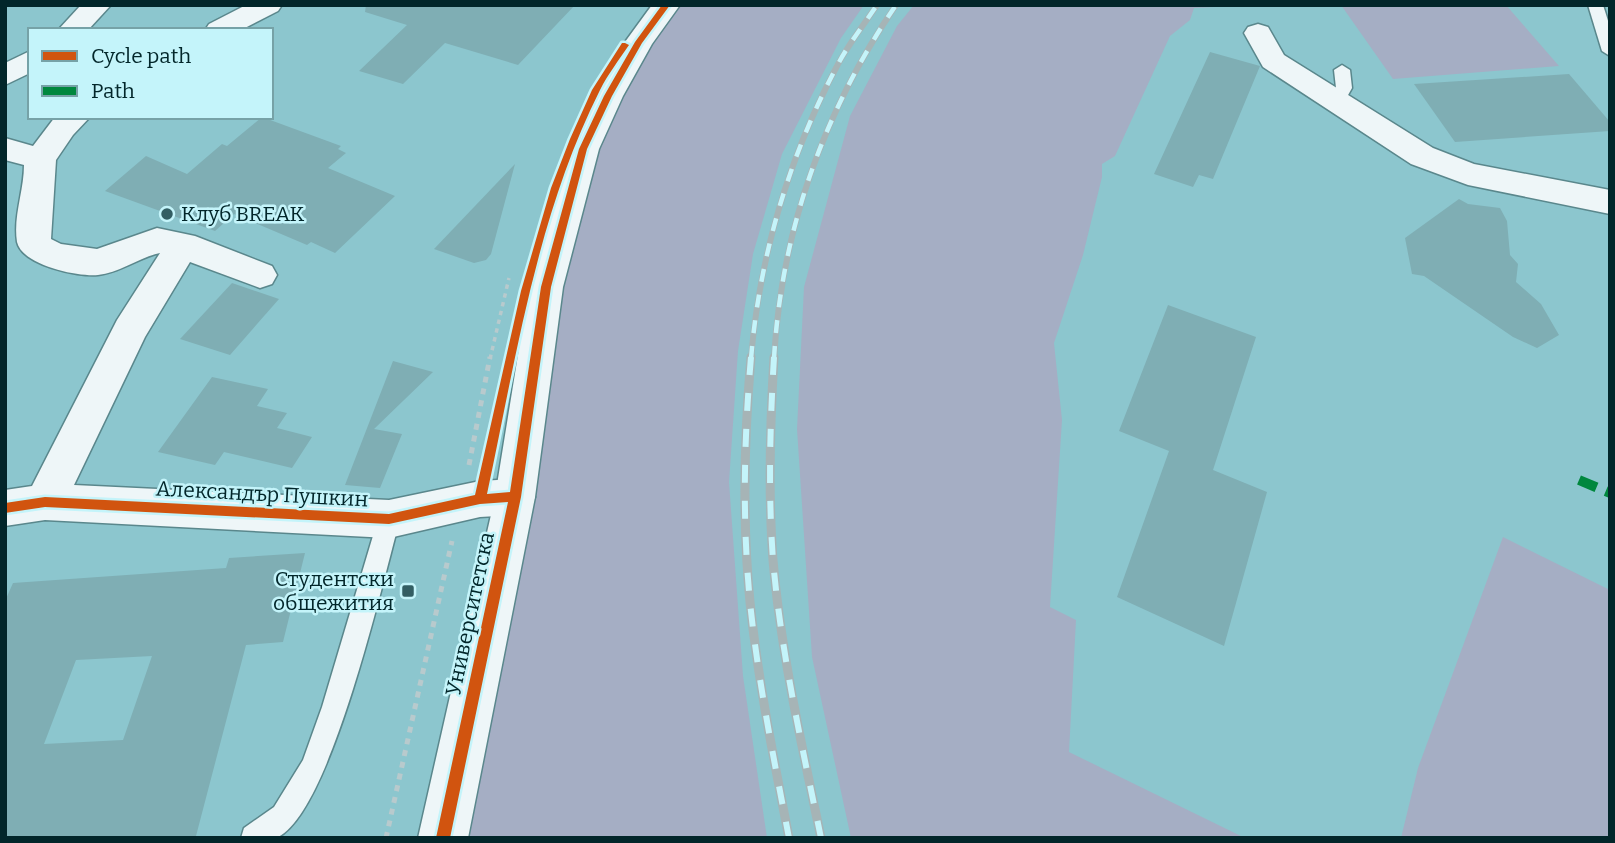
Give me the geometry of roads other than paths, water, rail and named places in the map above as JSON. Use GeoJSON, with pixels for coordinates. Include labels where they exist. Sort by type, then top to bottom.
{"type":"FeatureCollection","features":[{"type":"Feature","properties":{"kind":"street"},"geometry":{"type":"LineString","coordinates":[[74,28],[97,5]]}},
{"type":"Feature","properties":{"kind":"street"},"geometry":{"type":"LineString","coordinates":[[223,28],[268,5]]}},
{"type":"Feature","properties":{"kind":"street","name":"Университетска"},"geometry":{"type":"LineString","coordinates":[[443,838],[515,497],[546,287],[583,149],[608,96],[639,42],[667,5]]}},
{"type":"Feature","properties":{"kind":"street"},"geometry":{"type":"LineString","coordinates":[[1258,33],[1273,61],[1422,156],[1468,174],[1610,202]]}},
{"type":"Feature","properties":{"kind":"street"},"geometry":{"type":"LineString","coordinates":[[5,76],[28,61]]}},
{"type":"Feature","properties":{"kind":"street"},"geometry":{"type":"LineString","coordinates":[[73,119],[62,128],[40,159],[40,182],[31,228],[35,246],[55,256],[98,262],[157,240],[183,245],[260,275]]}},
{"type":"Feature","properties":{"kind":"street"},"geometry":{"type":"LineString","coordinates":[[5,149],[40,159]]}},
{"type":"Feature","properties":{"kind":"street"},"geometry":{"type":"LineString","coordinates":[[45,502],[130,330],[183,245]]}},
{"type":"Feature","properties":{"kind":"street","name":"Александър Пушкин"},"geometry":{"type":"LineString","coordinates":[[5,508],[45,502],[388,519],[480,499],[515,497]]}},
{"type":"Feature","properties":{"kind":"lane"},"geometry":{"type":"LineString","coordinates":[[1595,5],[1610,51]]}},
{"type":"Feature","properties":{"kind":"lane"},"geometry":{"type":"LineString","coordinates":[[1337,100],[1344,88],[1342,70]]}},
{"type":"Feature","properties":{"kind":"lane"},"geometry":{"type":"LineString","coordinates":[[254,838],[283,816],[313,768],[335,707],[388,519]]}},
{"type":"Feature","properties":{"kind":"railway"},"geometry":{"type":"LineString","coordinates":[[751,359],[761,283],[779,209],[791,173],[804,137],[836,68],[877,5]]}},
{"type":"Feature","properties":{"kind":"railway"},"geometry":{"type":"LineString","coordinates":[[774,359],[778,311],[786,265],[811,174],[848,87],[870,45],[896,5]]}},
{"type":"Feature","properties":{"kind":"railway"},"geometry":{"type":"LineString","coordinates":[[751,357],[745,480],[747,571],[762,691],[789,838]]}},
{"type":"Feature","properties":{"kind":"railway"},"geometry":{"type":"LineString","coordinates":[[774,357],[770,458],[773,560],[787,665],[821,838]]}},
{"type":"Feature","properties":{"kind":"place","name":"Клуб BREAK"},"geometry":{"type":"Point","coordinates":[167,214]}},
{"type":"Feature","properties":{"kind":"place","name":"Студентски общежития"},"geometry":{"type":"Point","coordinates":[408,591]}}]}
